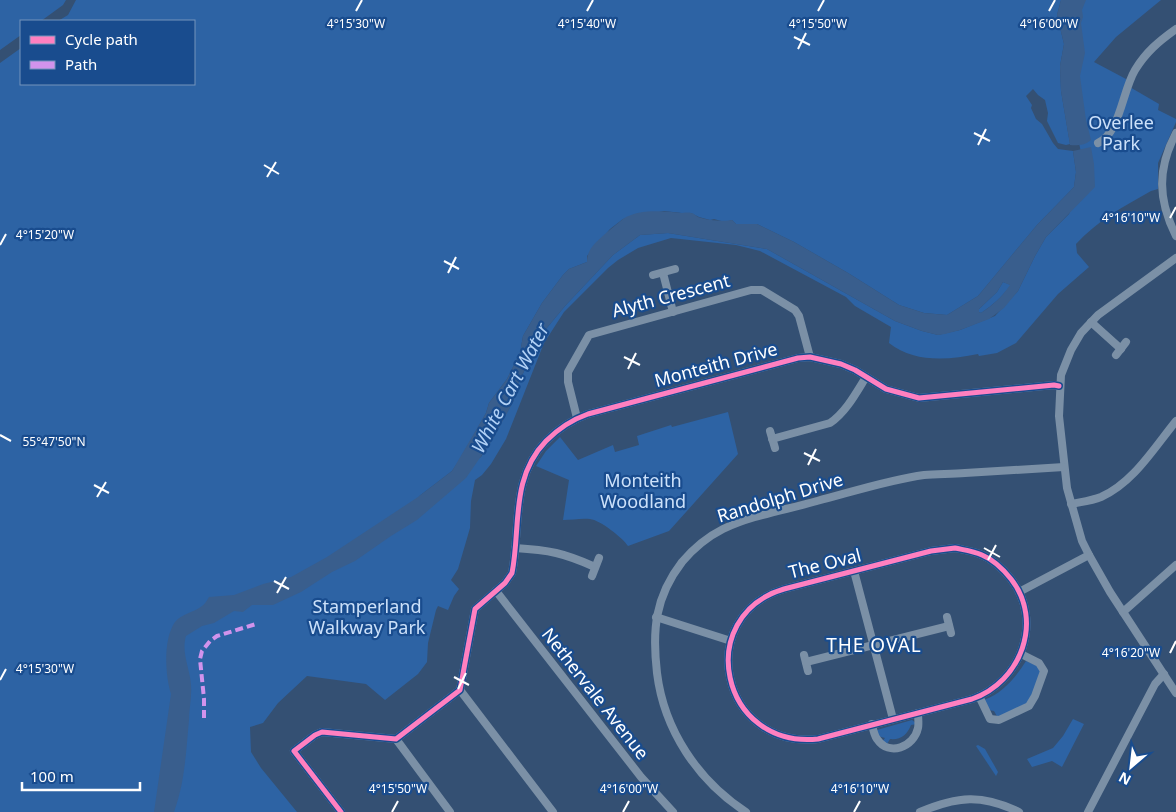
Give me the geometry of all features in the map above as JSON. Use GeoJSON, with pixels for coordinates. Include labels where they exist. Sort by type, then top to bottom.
{"type":"FeatureCollection","features":[{"type":"Feature","properties":{"kind":"street"},"geometry":{"type":"LineString","coordinates":[[1098,143],[1105,140],[1113,130],[1124,85],[1152,48],[1176,30]]}},
{"type":"Feature","properties":{"kind":"street"},"geometry":{"type":"LineString","coordinates":[[1176,133],[1168,148],[1163,166],[1162,181],[1163,201],[1176,236]]}},
{"type":"Feature","properties":{"kind":"street"},"geometry":{"type":"LineString","coordinates":[[1176,258],[1091,322],[1081,333],[1071,350],[1063,370],[1060,386],[1059,416],[1064,467],[1071,504],[1088,555],[1164,674],[1173,681],[1176,693]]}},
{"type":"Feature","properties":{"kind":"street"},"geometry":{"type":"LineString","coordinates":[[653,275],[675,269]]}},
{"type":"Feature","properties":{"kind":"street"},"geometry":{"type":"LineString","coordinates":[[663,273],[673,312]]}},
{"type":"Feature","properties":{"kind":"street","name":"Alyth Crescent"},"geometry":{"type":"LineString","coordinates":[[577,418],[567,377],[589,335],[750,290],[762,290],[795,310],[800,316],[810,358]]}},
{"type":"Feature","properties":{"kind":"street"},"geometry":{"type":"LineString","coordinates":[[1091,322],[1118,352],[1126,342]]}},
{"type":"Feature","properties":{"kind":"street","name":"Monteith Drive"},"geometry":{"type":"LineString","coordinates":[[460,690],[472,614],[479,604],[505,583],[512,573],[520,493],[524,477],[539,448],[562,426],[577,418],[788,359],[810,358],[841,364],[855,370],[886,389],[919,398],[1054,385],[1060,386]]}},
{"type":"Feature","properties":{"kind":"street"},"geometry":{"type":"LineString","coordinates":[[772,439],[830,423],[846,407],[866,378]]}},
{"type":"Feature","properties":{"kind":"street"},"geometry":{"type":"LineString","coordinates":[[1071,504],[1099,498],[1120,486],[1176,421]]}},
{"type":"Feature","properties":{"kind":"street","name":"Randolph Drive"},"geometry":{"type":"LineString","coordinates":[[746,812],[724,797],[702,775],[686,752],[672,727],[658,683],[654,644],[656,617],[665,588],[684,560],[706,540],[734,524],[879,485],[923,475],[1064,467]]}},
{"type":"Feature","properties":{"kind":"street"},"geometry":{"type":"LineString","coordinates":[[515,548],[560,552],[595,567]]}},
{"type":"Feature","properties":{"kind":"street","name":"The Oval"},"geometry":{"type":"LineString","coordinates":[[955,548],[974,552],[994,562],[1004,569],[1020,592],[1026,612],[1027,629],[1018,661],[1005,678],[979,696],[808,740],[772,733],[761,726],[745,711],[732,687],[728,661],[731,641],[746,613],[755,604],[774,592],[931,550],[955,548]]}},
{"type":"Feature","properties":{"kind":"street"},"geometry":{"type":"LineString","coordinates":[[1020,592],[1088,555]]}},
{"type":"Feature","properties":{"kind":"street"},"geometry":{"type":"LineString","coordinates":[[592,576],[599,558]]}},
{"type":"Feature","properties":{"kind":"street"},"geometry":{"type":"LineString","coordinates":[[1123,612],[1176,565]]}},
{"type":"Feature","properties":{"kind":"street"},"geometry":{"type":"LineString","coordinates":[[854,572],[893,719]]}},
{"type":"Feature","properties":{"kind":"street","name":"Nethervale Avenue"},"geometry":{"type":"LineString","coordinates":[[496,591],[641,777],[673,812]]}},
{"type":"Feature","properties":{"kind":"street"},"geometry":{"type":"LineString","coordinates":[[656,617],[731,641]]}},
{"type":"Feature","properties":{"kind":"street"},"geometry":{"type":"LineString","coordinates":[[806,663],[874,645],[950,629],[947,617]]}},
{"type":"Feature","properties":{"kind":"street"},"geometry":{"type":"LineString","coordinates":[[979,696],[990,719],[994,720],[999,720],[1029,706],[1035,696],[1044,671],[1039,663],[1020,654]]}},
{"type":"Feature","properties":{"kind":"street"},"geometry":{"type":"LineString","coordinates":[[1088,812],[1155,684],[1164,674]]}},
{"type":"Feature","properties":{"kind":"street"},"geometry":{"type":"LineString","coordinates":[[341,812],[294,751],[315,734],[322,732],[396,739],[460,690],[553,812]]}},
{"type":"Feature","properties":{"kind":"street"},"geometry":{"type":"LineString","coordinates":[[872,724],[875,738],[880,743],[894,749],[900,748],[908,744],[916,734],[919,726],[918,712]]}},
{"type":"Feature","properties":{"kind":"street"},"geometry":{"type":"LineString","coordinates":[[396,739],[450,812]]}},
{"type":"Feature","properties":{"kind":"street"},"geometry":{"type":"LineString","coordinates":[[920,812],[950,801],[972,798],[994,801],[1019,812]]}},
{"type":"Feature","properties":{"kind":"green space"},"geometry":{"type":"Polygon","coordinates":[[[0,0],[66,0],[63,5],[42,20],[20,20],[20,36],[0,50],[0,0]]]}},
{"type":"Feature","properties":{"kind":"green space"},"geometry":{"type":"Polygon","coordinates":[[[76,0],[1061,0],[1057,15],[1064,44],[1060,66],[1061,91],[1070,144],[1058,143],[1047,121],[1048,113],[1045,100],[1033,89],[1026,96],[1032,105],[1031,108],[1036,119],[1042,124],[1058,149],[1073,151],[1076,172],[1074,187],[1037,225],[978,296],[947,315],[924,313],[899,305],[794,242],[757,224],[736,224],[732,220],[725,222],[714,219],[710,220],[691,213],[664,211],[623,219],[610,229],[587,256],[587,262],[569,269],[563,275],[542,303],[523,336],[520,353],[507,379],[489,403],[486,413],[460,459],[452,471],[418,497],[481,457],[513,402],[518,384],[541,335],[565,306],[613,255],[640,235],[668,233],[767,249],[895,321],[938,335],[960,330],[995,316],[1018,291],[1046,237],[1069,214],[1086,176],[1075,124],[1073,0],[1161,0],[1116,37],[1094,62],[1126,79],[1128,86],[1159,104],[1158,110],[1176,119],[1176,122],[1158,163],[1158,189],[1131,202],[1111,215],[1076,244],[1077,253],[1089,267],[1058,294],[1016,343],[997,353],[955,358],[920,357],[909,354],[889,343],[891,327],[855,306],[846,297],[760,251],[736,245],[671,238],[638,248],[608,268],[564,312],[544,343],[506,439],[491,464],[475,480],[471,501],[470,528],[458,569],[451,580],[459,589],[448,610],[438,606],[436,610],[428,643],[427,662],[418,674],[385,700],[366,684],[307,676],[278,703],[263,723],[250,727],[251,752],[261,768],[297,812],[0,812],[0,63],[20,49],[20,85],[195,85],[195,20],[60,20],[68,15],[76,0]]]}},
{"type":"Feature","properties":{"kind":"green space"},"geometry":{"type":"Polygon","coordinates":[[[1003,282],[1011,285],[994,304],[981,313],[979,312],[979,309],[997,292],[1003,282]]]}},
{"type":"Feature","properties":{"kind":"green space","name":"Monteith Woodland"},"geometry":{"type":"Polygon","coordinates":[[[728,412],[738,454],[669,531],[628,546],[611,530],[594,520],[563,520],[569,480],[536,466],[546,451],[560,437],[578,460],[613,445],[615,452],[639,445],[637,436],[671,425],[672,427],[728,412]]]}},
{"type":"Feature","properties":{"kind":"green space"},"geometry":{"type":"Polygon","coordinates":[[[1026,661],[1038,666],[1041,672],[1029,703],[998,718],[994,711],[989,710],[984,700],[1008,684],[1026,661]]]}},
{"type":"Feature","properties":{"kind":"green space"},"geometry":{"type":"Polygon","coordinates":[[[1073,719],[1084,724],[1062,767],[1052,761],[1032,767],[1027,759],[1053,748],[1073,719]]]}},
{"type":"Feature","properties":{"kind":"green space"},"geometry":{"type":"Polygon","coordinates":[[[912,720],[917,724],[911,725],[908,732],[903,736],[897,739],[890,739],[887,744],[882,742],[885,738],[878,736],[877,730],[912,720]]]}},
{"type":"Feature","properties":{"kind":"green space"},"geometry":{"type":"Polygon","coordinates":[[[978,745],[985,749],[998,772],[996,776],[976,746],[978,745]]]}},
{"type":"Feature","properties":{"kind":"water"},"geometry":{"type":"Polygon","coordinates":[[[1061,0],[1086,0],[1082,10],[1083,17],[1081,23],[1085,53],[1080,76],[1086,120],[1091,140],[1078,145],[1070,145],[1061,91],[1060,66],[1064,44],[1057,15],[1061,0]]]}},
{"type":"Feature","properties":{"kind":"water","name":"White Cart Water"},"geometry":{"type":"Polygon","coordinates":[[[1091,147],[1095,187],[1046,237],[1018,291],[1004,308],[989,319],[945,334],[938,335],[922,331],[895,321],[767,249],[668,233],[640,235],[613,255],[565,306],[541,335],[518,384],[513,402],[493,439],[466,478],[417,520],[355,561],[332,572],[301,592],[273,605],[252,605],[243,612],[234,611],[186,636],[186,660],[191,694],[183,778],[174,812],[154,812],[171,694],[166,667],[167,647],[168,638],[175,622],[202,606],[209,597],[234,595],[263,584],[291,577],[327,557],[418,497],[452,471],[486,413],[489,403],[507,379],[520,353],[523,336],[542,303],[563,275],[569,269],[587,262],[587,257],[593,246],[623,219],[643,212],[658,211],[693,213],[698,217],[710,220],[732,220],[736,224],[757,224],[794,242],[899,305],[924,313],[947,315],[978,296],[1037,225],[1074,187],[1076,172],[1073,151],[1091,147]],[[1003,282],[997,292],[979,309],[979,312],[981,313],[993,304],[1010,285],[1003,282]]]}},
{"type":"Feature","properties":{"kind":"marked path"},"geometry":{"type":"LineString","coordinates":[[204,718],[200,659],[202,651],[217,636],[256,624]]}},
{"type":"Feature","properties":{"kind":"cycle path"},"geometry":{"type":"LineString","coordinates":[[341,812],[294,751],[322,732],[396,739],[460,690],[475,609],[505,583],[512,573],[519,504],[527,471],[535,455],[546,441],[570,422],[588,414],[798,358],[810,357],[841,364],[855,370],[886,389],[919,398],[1059,386]]}},
{"type":"Feature","properties":{"kind":"cycle path"},"geometry":{"type":"LineString","coordinates":[[955,548],[979,554],[998,565],[1011,579],[1021,596],[1026,613],[1026,631],[1015,665],[989,691],[972,699],[818,739],[785,737],[759,724],[740,703],[730,678],[729,651],[737,625],[755,604],[784,589],[931,551],[955,548]]}},
{"type":"Feature","properties":{"kind":"district","name":"THE OVAL"},"geometry":{"type":"Point","coordinates":[874,645]}},
{"type":"Feature","properties":{"kind":"park label","name":"Overlee Park"},"geometry":{"type":"Point","coordinates":[1121,133]}},
{"type":"Feature","properties":{"kind":"park label","name":"Stamperland Walkway Park"},"geometry":{"type":"Point","coordinates":[367,617]}}]}
